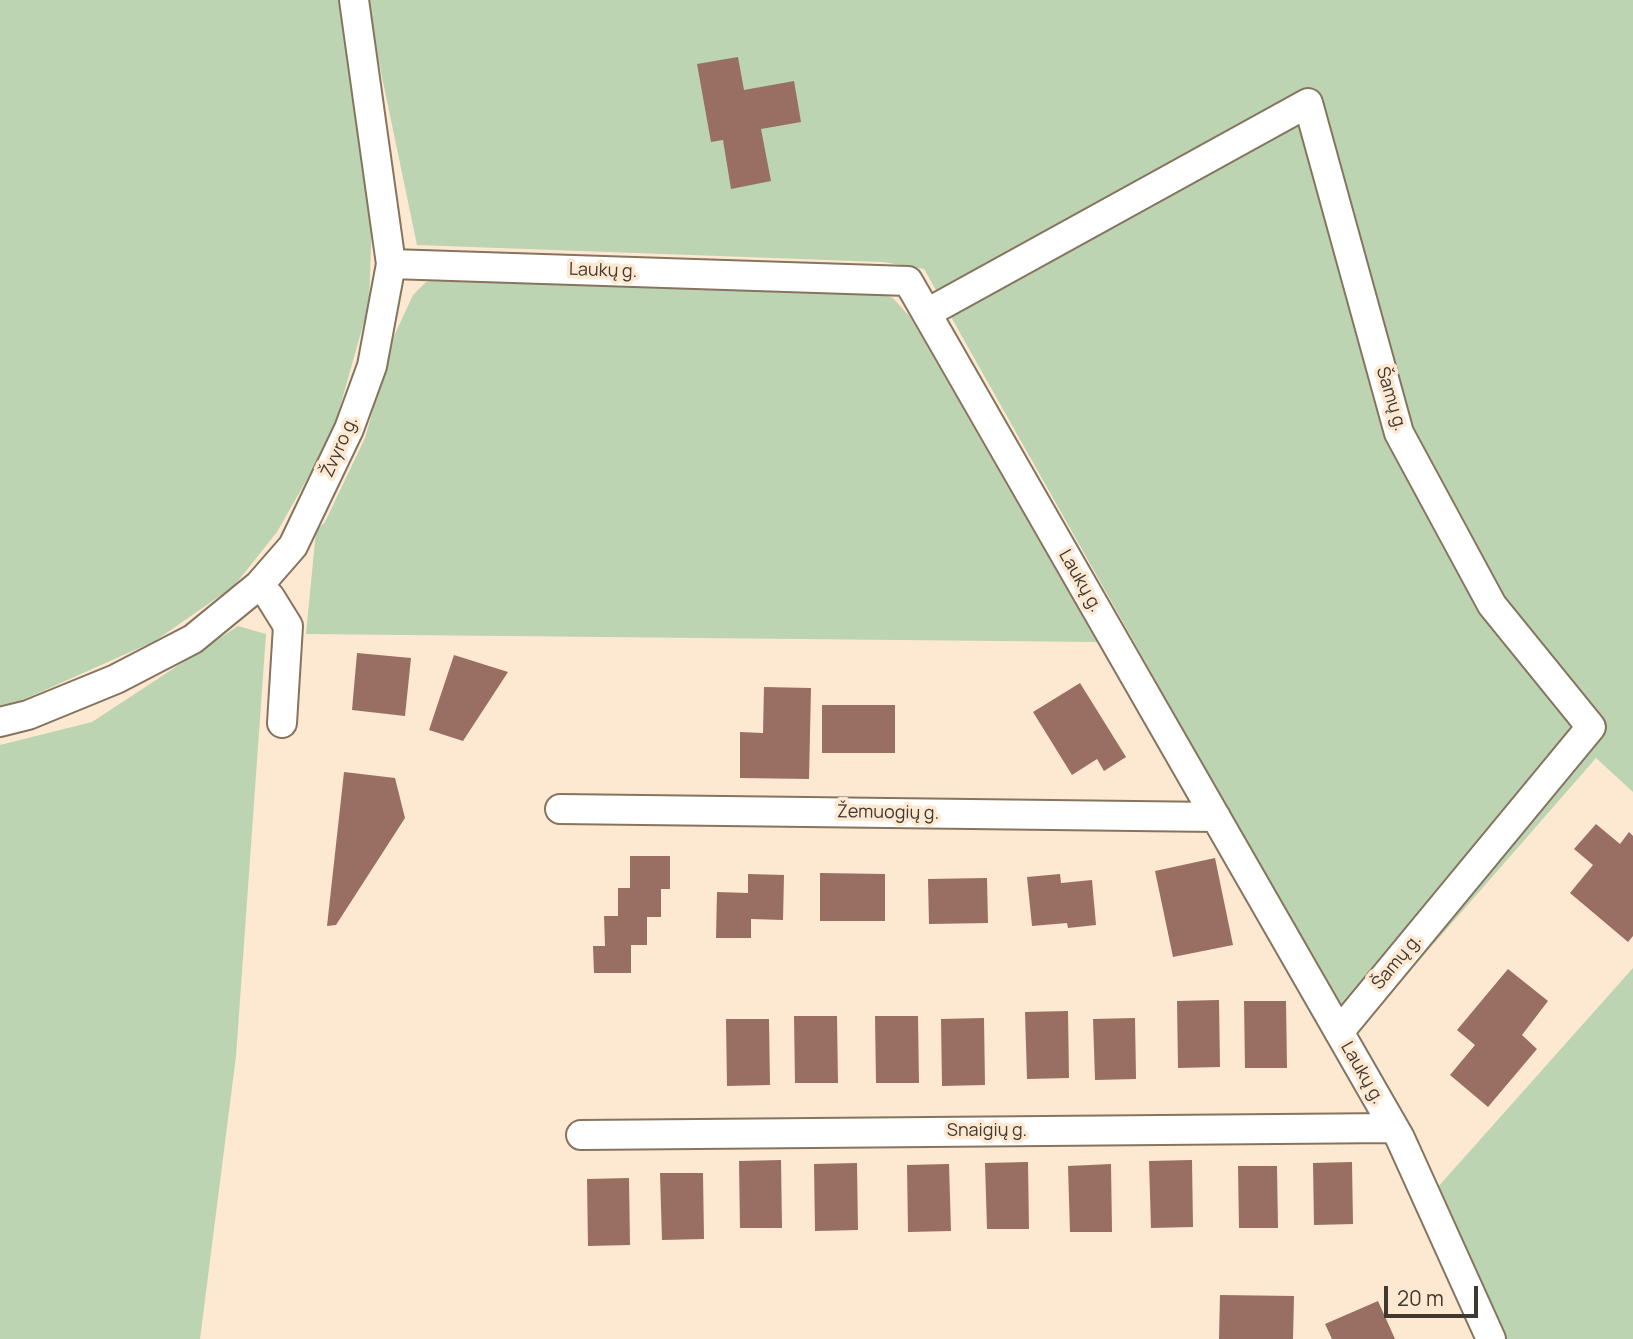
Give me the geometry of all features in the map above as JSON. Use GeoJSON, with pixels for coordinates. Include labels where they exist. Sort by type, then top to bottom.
{"type":"FeatureCollection","features":[{"type":"Feature","properties":{"kind":"street","name":"Žvyro g."},"geometry":{"type":"LineString","coordinates":[[0,722],[28,715],[116,679],[193,639],[258,585],[293,546],[349,429],[372,366],[391,264],[354,0]]}},
{"type":"Feature","properties":{"kind":"street","name":"Šamų g."},"geometry":{"type":"LineString","coordinates":[[927,313],[1308,103],[1399,433],[1492,605],[1591,727],[1339,1032]]}},
{"type":"Feature","properties":{"kind":"street","name":"Laukų g."},"geometry":{"type":"LineString","coordinates":[[391,264],[908,281],[1393,1128],[1491,1339]]}},
{"type":"Feature","properties":{"kind":"street"},"geometry":{"type":"LineString","coordinates":[[258,585],[271,597],[288,626],[282,723]]}},
{"type":"Feature","properties":{"kind":"street","name":"Žemuogių g."},"geometry":{"type":"LineString","coordinates":[[560,809],[1216,817]]}},
{"type":"Feature","properties":{"kind":"street","name":"Snaigių g."},"geometry":{"type":"LineString","coordinates":[[581,1135],[1393,1128]]}},
{"type":"Feature","properties":{"kind":"green space"},"geometry":{"type":"Polygon","coordinates":[[[0,0],[343,0],[372,218],[369,304],[332,435],[277,532],[234,586],[155,641],[0,710],[0,0]]]}},
{"type":"Feature","properties":{"kind":"green space"},"geometry":{"type":"Polygon","coordinates":[[[366,0],[1633,0],[1633,792],[1596,758],[1355,1034],[924,269],[883,262],[417,245],[366,0]]]}},
{"type":"Feature","properties":{"kind":"green space"},"geometry":{"type":"Polygon","coordinates":[[[449,277],[869,287],[893,298],[910,317],[1097,642],[306,634],[316,531],[325,522],[365,438],[394,336],[413,295],[426,282],[449,277]]]}},
{"type":"Feature","properties":{"kind":"green space"},"geometry":{"type":"Polygon","coordinates":[[[238,626],[266,634],[236,1056],[200,1339],[0,1339],[0,745],[92,722],[238,626]]]}},
{"type":"Feature","properties":{"kind":"green space"},"geometry":{"type":"Polygon","coordinates":[[[1633,968],[1633,1339],[1506,1339],[1437,1188],[1633,968]]]}},
{"type":"Feature","properties":{"kind":"building"},"geometry":{"type":"Polygon","coordinates":[[[738,57],[744,90],[794,81],[801,122],[761,129],[771,181],[731,189],[723,140],[711,142],[697,64],[738,57]]]}},
{"type":"Feature","properties":{"kind":"building"},"geometry":{"type":"Polygon","coordinates":[[[357,653],[411,658],[405,716],[352,710],[357,653]]]}},
{"type":"Feature","properties":{"kind":"building"},"geometry":{"type":"Polygon","coordinates":[[[454,655],[508,672],[463,741],[429,730],[454,655]]]}},
{"type":"Feature","properties":{"kind":"building"},"geometry":{"type":"Polygon","coordinates":[[[1080,683],[1126,757],[1104,771],[1097,759],[1072,775],[1033,712],[1080,683]]]}},
{"type":"Feature","properties":{"kind":"building"},"geometry":{"type":"Polygon","coordinates":[[[764,687],[811,688],[809,779],[740,778],[740,732],[763,733],[764,687]]]}},
{"type":"Feature","properties":{"kind":"building"},"geometry":{"type":"Polygon","coordinates":[[[822,705],[895,705],[895,753],[822,753],[822,705]]]}},
{"type":"Feature","properties":{"kind":"building"},"geometry":{"type":"Polygon","coordinates":[[[344,772],[395,778],[405,818],[336,925],[327,926],[344,772]]]}},
{"type":"Feature","properties":{"kind":"building"},"geometry":{"type":"Polygon","coordinates":[[[1596,824],[1620,844],[1629,832],[1633,836],[1633,936],[1628,942],[1570,893],[1593,865],[1574,849],[1596,824]]]}},
{"type":"Feature","properties":{"kind":"building"},"geometry":{"type":"Polygon","coordinates":[[[630,856],[670,856],[670,889],[661,889],[661,917],[647,917],[647,945],[631,945],[631,973],[594,973],[593,946],[605,946],[604,916],[618,916],[618,888],[630,888],[630,856]]]}},
{"type":"Feature","properties":{"kind":"building"},"geometry":{"type":"Polygon","coordinates":[[[1215,858],[1233,945],[1173,957],[1155,871],[1215,858]]]}},
{"type":"Feature","properties":{"kind":"building"},"geometry":{"type":"Polygon","coordinates":[[[820,873],[885,874],[885,921],[820,921],[820,873]]]}},
{"type":"Feature","properties":{"kind":"building"},"geometry":{"type":"Polygon","coordinates":[[[748,874],[784,875],[783,920],[751,919],[751,938],[716,938],[717,892],[748,893],[748,874]]]}},
{"type":"Feature","properties":{"kind":"building"},"geometry":{"type":"Polygon","coordinates":[[[1060,874],[1061,883],[1092,880],[1096,925],[1068,928],[1067,923],[1032,926],[1027,877],[1060,874]]]}},
{"type":"Feature","properties":{"kind":"building"},"geometry":{"type":"Polygon","coordinates":[[[987,878],[988,923],[929,924],[928,879],[987,878]]]}},
{"type":"Feature","properties":{"kind":"building"},"geometry":{"type":"Polygon","coordinates":[[[1508,969],[1548,1001],[1522,1035],[1537,1049],[1488,1107],[1450,1075],[1475,1045],[1457,1030],[1508,969]]]}},
{"type":"Feature","properties":{"kind":"building"},"geometry":{"type":"Polygon","coordinates":[[[1219,1000],[1220,1067],[1178,1068],[1177,1001],[1219,1000]]]}},
{"type":"Feature","properties":{"kind":"building"},"geometry":{"type":"Polygon","coordinates":[[[1244,1001],[1286,1001],[1287,1068],[1245,1068],[1244,1001]]]}},
{"type":"Feature","properties":{"kind":"building"},"geometry":{"type":"Polygon","coordinates":[[[1068,1011],[1069,1078],[1027,1079],[1025,1012],[1068,1011]]]}},
{"type":"Feature","properties":{"kind":"building"},"geometry":{"type":"Polygon","coordinates":[[[794,1016],[837,1016],[838,1083],[795,1083],[794,1016]]]}},
{"type":"Feature","properties":{"kind":"building"},"geometry":{"type":"Polygon","coordinates":[[[875,1016],[918,1016],[919,1083],[876,1083],[875,1016]]]}},
{"type":"Feature","properties":{"kind":"building"},"geometry":{"type":"Polygon","coordinates":[[[984,1018],[985,1085],[942,1086],[941,1019],[984,1018]]]}},
{"type":"Feature","properties":{"kind":"building"},"geometry":{"type":"Polygon","coordinates":[[[1135,1018],[1136,1079],[1095,1080],[1093,1019],[1135,1018]]]}},
{"type":"Feature","properties":{"kind":"building"},"geometry":{"type":"Polygon","coordinates":[[[726,1019],[769,1019],[770,1085],[727,1086],[726,1019]]]}},
{"type":"Feature","properties":{"kind":"building"},"geometry":{"type":"Polygon","coordinates":[[[781,1160],[782,1228],[740,1228],[739,1161],[781,1160]]]}},
{"type":"Feature","properties":{"kind":"building"},"geometry":{"type":"Polygon","coordinates":[[[1192,1160],[1193,1227],[1151,1228],[1149,1161],[1192,1160]]]}},
{"type":"Feature","properties":{"kind":"building"},"geometry":{"type":"Polygon","coordinates":[[[1028,1162],[1029,1229],[987,1229],[985,1163],[1028,1162]]]}},
{"type":"Feature","properties":{"kind":"building"},"geometry":{"type":"Polygon","coordinates":[[[1352,1162],[1353,1224],[1314,1225],[1313,1163],[1352,1162]]]}},
{"type":"Feature","properties":{"kind":"building"},"geometry":{"type":"Polygon","coordinates":[[[857,1163],[858,1230],[815,1231],[814,1164],[857,1163]]]}},
{"type":"Feature","properties":{"kind":"building"},"geometry":{"type":"Polygon","coordinates":[[[949,1164],[951,1231],[908,1232],[907,1165],[949,1164]]]}},
{"type":"Feature","properties":{"kind":"building"},"geometry":{"type":"Polygon","coordinates":[[[1111,1164],[1112,1232],[1070,1232],[1068,1166],[1111,1164]]]}},
{"type":"Feature","properties":{"kind":"building"},"geometry":{"type":"Polygon","coordinates":[[[1238,1166],[1277,1166],[1278,1228],[1239,1228],[1238,1166]]]}},
{"type":"Feature","properties":{"kind":"building"},"geometry":{"type":"Polygon","coordinates":[[[660,1173],[703,1173],[704,1239],[662,1240],[660,1173]]]}},
{"type":"Feature","properties":{"kind":"building"},"geometry":{"type":"Polygon","coordinates":[[[629,1178],[630,1245],[588,1246],[587,1179],[629,1178]]]}},
{"type":"Feature","properties":{"kind":"building"},"geometry":{"type":"Polygon","coordinates":[[[1220,1295],[1294,1296],[1293,1339],[1219,1339],[1220,1295]]]}},
{"type":"Feature","properties":{"kind":"building"},"geometry":{"type":"Polygon","coordinates":[[[1378,1301],[1395,1339],[1332,1339],[1325,1324],[1378,1301]]]}}]}
